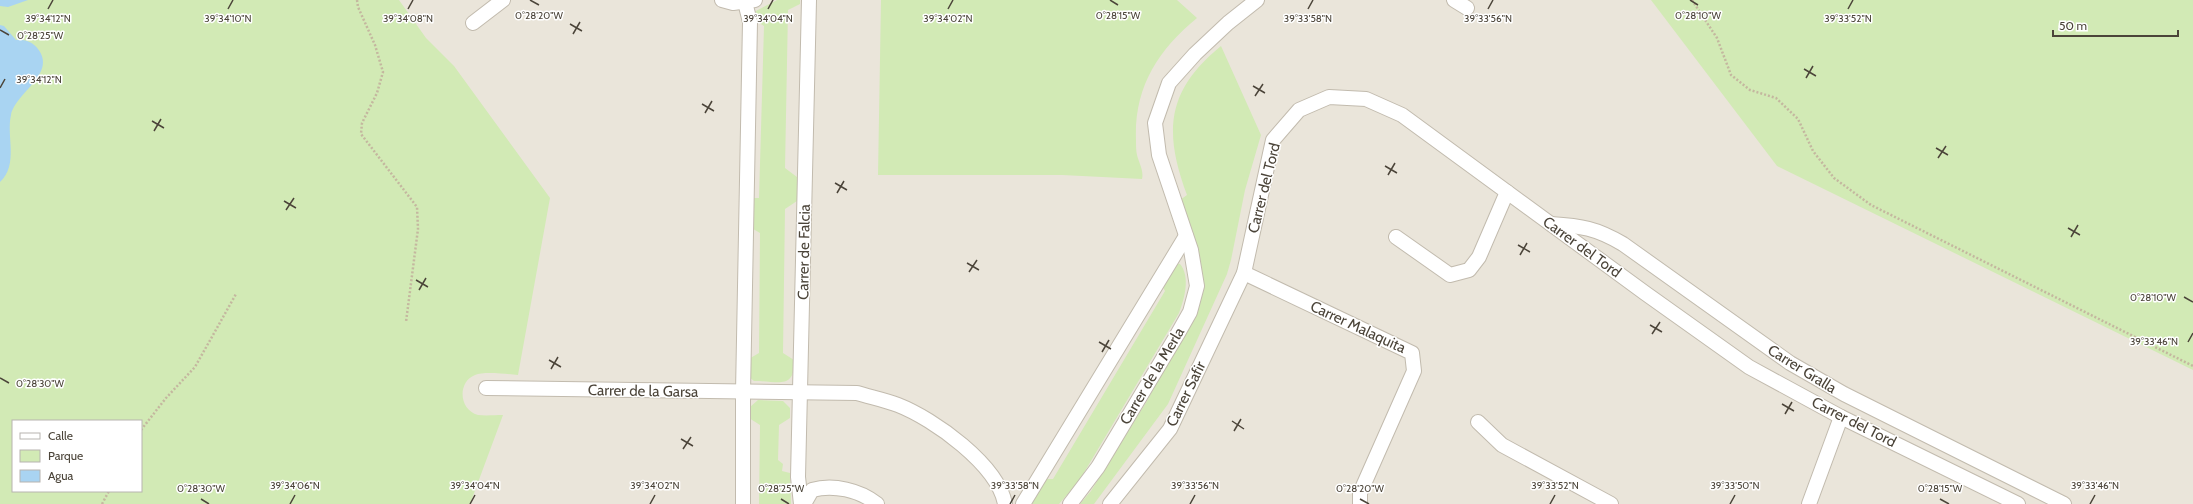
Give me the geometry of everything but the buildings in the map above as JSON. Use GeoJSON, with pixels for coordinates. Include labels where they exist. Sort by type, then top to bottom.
{"type":"FeatureCollection","features":[{"type":"Feature","properties":{"kind":"street"},"geometry":{"type":"LineString","coordinates":[[473,23],[503,0]]}},
{"type":"Feature","properties":{"kind":"street"},"geometry":{"type":"LineString","coordinates":[[722,0],[750,1],[743,392],[743,504]]}},
{"type":"Feature","properties":{"kind":"street","name":"Carrer de Falcia"},"geometry":{"type":"LineString","coordinates":[[802,504],[798,477],[809,0]]}},
{"type":"Feature","properties":{"kind":"street","name":"Carrer de la Merla"},"geometry":{"type":"LineString","coordinates":[[1070,504],[1098,467],[1190,312],[1197,286],[1186,236],[1159,155],[1155,123],[1169,83],[1195,54],[1228,23],[1257,0]]}},
{"type":"Feature","properties":{"kind":"street"},"geometry":{"type":"LineString","coordinates":[[1454,0],[1467,8]]}},
{"type":"Feature","properties":{"kind":"street","name":"Carrer del Tord"},"geometry":{"type":"LineString","coordinates":[[1244,273],[1273,140],[1299,110],[1329,97],[1366,99],[1402,115],[1550,224],[1749,367],[1841,417],[2018,504]]}},
{"type":"Feature","properties":{"kind":"street"},"geometry":{"type":"LineString","coordinates":[[1396,237],[1450,275],[1469,270],[1479,257],[1507,192]]}},
{"type":"Feature","properties":{"kind":"street","name":"Carrer Gralla"},"geometry":{"type":"LineString","coordinates":[[1550,224],[1579,226],[1603,232],[1623,244],[1790,364],[1844,394],[2064,504]]}},
{"type":"Feature","properties":{"kind":"street"},"geometry":{"type":"LineString","coordinates":[[1024,504],[1186,236]]}},
{"type":"Feature","properties":{"kind":"street","name":"Carrer Safir"},"geometry":{"type":"LineString","coordinates":[[1110,504],[1170,429],[1244,273]]}},
{"type":"Feature","properties":{"kind":"street","name":"Carrer Malaquita"},"geometry":{"type":"LineString","coordinates":[[1244,273],[1412,353],[1414,372],[1360,492],[1360,504]]}},
{"type":"Feature","properties":{"kind":"street","name":"Carrer de la Garsa"},"geometry":{"type":"LineString","coordinates":[[486,388],[857,393],[898,405],[932,422],[964,445],[991,475],[1003,493],[1005,504]]}},
{"type":"Feature","properties":{"kind":"street"},"geometry":{"type":"LineString","coordinates":[[1809,504],[1841,417]]}},
{"type":"Feature","properties":{"kind":"street"},"geometry":{"type":"LineString","coordinates":[[1478,422],[1502,445],[1611,504]]}},
{"type":"Feature","properties":{"kind":"street"},"geometry":{"type":"LineString","coordinates":[[802,504],[812,490],[825,486],[847,490],[871,499],[877,504]]}},
{"type":"Feature","properties":{"kind":"path"},"geometry":{"type":"LineString","coordinates":[[357,0],[358,7],[375,45],[384,72],[377,93],[362,123],[361,134],[417,207],[418,229],[406,322]]}},
{"type":"Feature","properties":{"kind":"path"},"geometry":{"type":"LineString","coordinates":[[1692,0],[1717,38],[1731,75],[1750,90],[1776,98],[1798,119],[1813,151],[1834,178],[1871,205],[2193,366]]}},
{"type":"Feature","properties":{"kind":"path"},"geometry":{"type":"LineString","coordinates":[[142,429],[166,398],[195,367],[236,294]]}},
{"type":"Feature","properties":{"kind":"path"},"geometry":{"type":"LineString","coordinates":[[102,504],[108,492]]}},
{"type":"Feature","properties":{"kind":"shaded area"},"geometry":{"type":"Polygon","coordinates":[[[0,0],[2193,0],[2193,504],[0,504],[0,0]],[[1412,354],[1363,484],[1414,371],[1412,354]]]}},
{"type":"Feature","properties":{"kind":"green space"},"geometry":{"type":"Polygon","coordinates":[[[0,0],[399,0],[426,38],[454,66],[550,198],[518,375],[484,373],[475,375],[469,379],[463,389],[464,402],[467,408],[472,412],[478,415],[503,415],[470,504],[0,504],[0,0]]]}},
{"type":"Feature","properties":{"kind":"green space"},"geometry":{"type":"Polygon","coordinates":[[[777,0],[800,0],[800,4],[788,10],[785,168],[797,177],[797,201],[785,209],[783,353],[794,360],[794,370],[792,376],[784,382],[754,381],[748,376],[747,360],[759,353],[760,233],[748,226],[749,198],[759,198],[764,26],[756,21],[754,12],[777,0]]]}},
{"type":"Feature","properties":{"kind":"green space"},"geometry":{"type":"Polygon","coordinates":[[[881,0],[1177,0],[1197,18],[1170,44],[1160,57],[1144,87],[1136,121],[1137,153],[1142,170],[1142,179],[1062,175],[878,175],[881,0]]]}},
{"type":"Feature","properties":{"kind":"green space"},"geometry":{"type":"Polygon","coordinates":[[[1651,0],[2193,0],[2193,370],[1777,166],[1651,0]]]}},
{"type":"Feature","properties":{"kind":"green space"},"geometry":{"type":"Polygon","coordinates":[[[1221,46],[1261,135],[1245,190],[1227,274],[1168,404],[1094,504],[1080,504],[1091,491],[1147,401],[1200,303],[1202,289],[1180,200],[1187,195],[1179,172],[1173,131],[1175,113],[1180,96],[1190,79],[1203,62],[1221,46]]]}},
{"type":"Feature","properties":{"kind":"green space"},"geometry":{"type":"Polygon","coordinates":[[[1172,263],[1180,264],[1185,275],[1186,282],[1183,302],[1179,313],[1079,481],[1059,504],[1025,504],[1040,479],[1053,479],[1165,291],[1159,279],[1172,263]]]}},
{"type":"Feature","properties":{"kind":"green space"},"geometry":{"type":"Polygon","coordinates":[[[758,400],[783,401],[790,408],[790,418],[779,425],[778,460],[783,464],[782,471],[790,473],[791,504],[759,504],[760,425],[749,418],[750,407],[758,400]]]}},
{"type":"Feature","properties":{"kind":"water"},"geometry":{"type":"Polygon","coordinates":[[[0,0],[28,0],[8,7],[0,6],[0,0]]]}},
{"type":"Feature","properties":{"kind":"water"},"geometry":{"type":"Polygon","coordinates":[[[0,25],[4,26],[16,40],[22,40],[34,44],[42,58],[42,67],[34,83],[20,98],[11,115],[11,159],[6,175],[0,182],[0,25]]]}}]}
